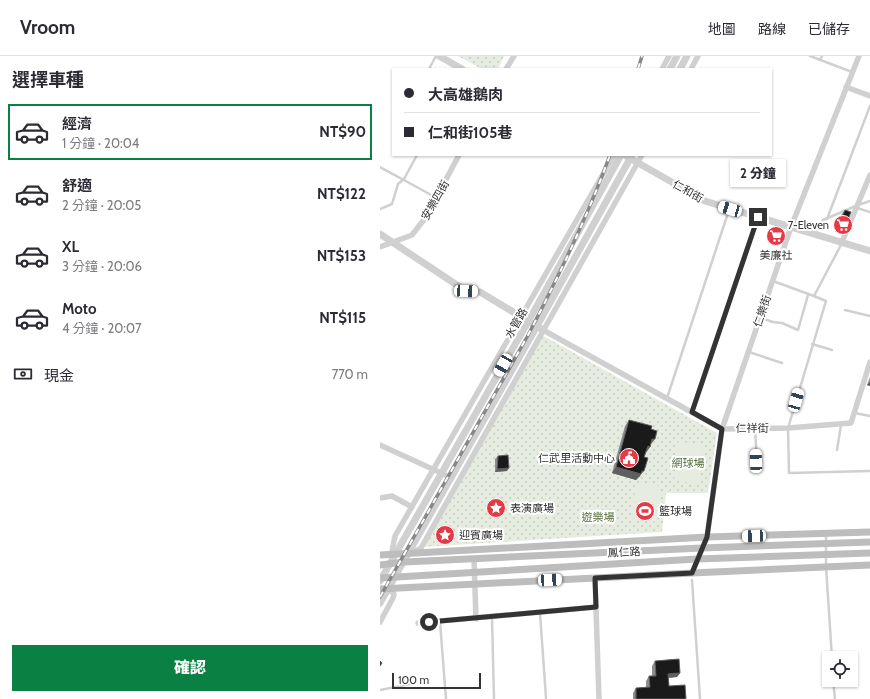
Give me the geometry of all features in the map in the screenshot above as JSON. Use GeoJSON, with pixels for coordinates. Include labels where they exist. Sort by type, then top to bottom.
{"type":"FeatureCollection","features":[{"type":"Feature","properties":{"kind":"main road","name":"鳳仁路"},"geometry":{"type":"LineString","coordinates":[[380,556],[408,555],[427,552],[707,537],[870,532]]}},
{"type":"Feature","properties":{"kind":"main road","name":"鳳仁路"},"geometry":{"type":"LineString","coordinates":[[380,565],[404,562],[702,548],[870,542]]}},
{"type":"Feature","properties":{"kind":"main road","name":"鳳仁路"},"geometry":{"type":"LineString","coordinates":[[381,579],[697,559],[870,553]]}},
{"type":"Feature","properties":{"kind":"main road"},"geometry":{"type":"LineString","coordinates":[[380,589],[595,578],[692,576],[870,565]]}},
{"type":"Feature","properties":{"kind":"street"},"geometry":{"type":"LineString","coordinates":[[437,56],[460,68]]}},
{"type":"Feature","properties":{"kind":"street"},"geometry":{"type":"LineString","coordinates":[[507,68],[514,56]]}},
{"type":"Feature","properties":{"kind":"street"},"geometry":{"type":"LineString","coordinates":[[663,68],[669,56]]}},
{"type":"Feature","properties":{"kind":"street"},"geometry":{"type":"LineString","coordinates":[[671,68],[677,56]]}},
{"type":"Feature","properties":{"kind":"street"},"geometry":{"type":"LineString","coordinates":[[681,68],[687,56]]}},
{"type":"Feature","properties":{"kind":"street"},"geometry":{"type":"LineString","coordinates":[[691,68],[698,56]]}},
{"type":"Feature","properties":{"kind":"street","name":"仁樂街"},"geometry":{"type":"LineString","coordinates":[[692,576],[697,559],[707,537],[722,429],[791,226],[859,56]]}},
{"type":"Feature","properties":{"kind":"street"},"geometry":{"type":"LineString","coordinates":[[846,87],[870,96]]}},
{"type":"Feature","properties":{"kind":"street","name":"安樂四街"},"geometry":{"type":"LineString","coordinates":[[380,247],[412,235],[426,217],[437,199],[458,156]]}},
{"type":"Feature","properties":{"kind":"street","name":"水管路"},"geometry":{"type":"LineString","coordinates":[[395,555],[392,550],[394,536],[613,156]]}},
{"type":"Feature","properties":{"kind":"street","name":"水管路"},"geometry":{"type":"LineString","coordinates":[[381,579],[528,322],[620,156]]}},
{"type":"Feature","properties":{"kind":"street","name":"仁和街"},"geometry":{"type":"LineString","coordinates":[[629,156],[638,163],[705,202],[791,226],[870,251]]}},
{"type":"Feature","properties":{"kind":"street","name":"水管路"},"geometry":{"type":"LineString","coordinates":[[408,555],[421,548],[540,328],[629,156]]}},
{"type":"Feature","properties":{"kind":"street","name":"水管路"},"geometry":{"type":"LineString","coordinates":[[380,603],[642,156]]}},
{"type":"Feature","properties":{"kind":"street"},"geometry":{"type":"LineString","coordinates":[[842,242],[870,176]]}},
{"type":"Feature","properties":{"kind":"street"},"geometry":{"type":"LineString","coordinates":[[380,234],[466,291],[480,292],[540,328]]}},
{"type":"Feature","properties":{"kind":"street","name":"仁祥街"},"geometry":{"type":"LineString","coordinates":[[540,328],[722,429],[788,428],[841,424]]}},
{"type":"Feature","properties":{"kind":"street"},"geometry":{"type":"LineString","coordinates":[[841,424],[850,423],[870,362]]}},
{"type":"Feature","properties":{"kind":"street"},"geometry":{"type":"LineString","coordinates":[[380,445],[452,478]]}},
{"type":"Feature","properties":{"kind":"street"},"geometry":{"type":"LineString","coordinates":[[380,498],[392,496],[412,507]]}},
{"type":"Feature","properties":{"kind":"street"},"geometry":{"type":"LineString","coordinates":[[474,559],[476,619]]}},
{"type":"Feature","properties":{"kind":"street"},"geometry":{"type":"LineString","coordinates":[[595,578],[599,699]]}},
{"type":"Feature","properties":{"kind":"street"},"geometry":{"type":"LineString","coordinates":[[380,622],[394,598],[394,594],[388,588]]}},
{"type":"Feature","properties":{"kind":"street"},"geometry":{"type":"LineString","coordinates":[[418,623],[476,619],[596,607]]}},
{"type":"Feature","properties":{"kind":"lane"},"geometry":{"type":"LineString","coordinates":[[430,68],[437,56]]}},
{"type":"Feature","properties":{"kind":"lane"},"geometry":{"type":"LineString","coordinates":[[810,56],[852,72]]}},
{"type":"Feature","properties":{"kind":"lane"},"geometry":{"type":"LineString","coordinates":[[820,60],[822,56]]}},
{"type":"Feature","properties":{"kind":"lane"},"geometry":{"type":"LineString","coordinates":[[827,219],[870,106]]}},
{"type":"Feature","properties":{"kind":"lane"},"geometry":{"type":"LineString","coordinates":[[380,209],[392,204],[398,184],[404,179],[416,156]]}},
{"type":"Feature","properties":{"kind":"lane"},"geometry":{"type":"LineString","coordinates":[[380,167],[404,179],[437,199]]}},
{"type":"Feature","properties":{"kind":"lane"},"geometry":{"type":"LineString","coordinates":[[812,233],[823,220],[870,201]]}},
{"type":"Feature","properties":{"kind":"lane"},"geometry":{"type":"LineString","coordinates":[[857,207],[870,212]]}},
{"type":"Feature","properties":{"kind":"lane"},"geometry":{"type":"LineString","coordinates":[[667,398],[730,209]]}},
{"type":"Feature","properties":{"kind":"lane"},"geometry":{"type":"LineString","coordinates":[[692,412],[758,217]]}},
{"type":"Feature","properties":{"kind":"lane"},"geometry":{"type":"LineString","coordinates":[[814,296],[842,242]]}},
{"type":"Feature","properties":{"kind":"lane"},"geometry":{"type":"LineString","coordinates":[[772,281],[826,301],[788,428],[788,473],[870,471]]}},
{"type":"Feature","properties":{"kind":"lane"},"geometry":{"type":"LineString","coordinates":[[760,318],[782,323],[798,330],[808,295]]}},
{"type":"Feature","properties":{"kind":"lane"},"geometry":{"type":"LineString","coordinates":[[845,310],[870,316]]}},
{"type":"Feature","properties":{"kind":"lane"},"geometry":{"type":"LineString","coordinates":[[812,344],[832,350]]}},
{"type":"Feature","properties":{"kind":"lane"},"geometry":{"type":"LineString","coordinates":[[748,352],[782,363]]}},
{"type":"Feature","properties":{"kind":"lane"},"geometry":{"type":"LineString","coordinates":[[854,413],[870,416]]}},
{"type":"Feature","properties":{"kind":"lane"},"geometry":{"type":"LineString","coordinates":[[837,450],[841,424]]}},
{"type":"Feature","properties":{"kind":"lane"},"geometry":{"type":"LineString","coordinates":[[755,428],[756,461]]}},
{"type":"Feature","properties":{"kind":"lane"},"geometry":{"type":"LineString","coordinates":[[826,534],[826,567],[832,651]]}},
{"type":"Feature","properties":{"kind":"lane"},"geometry":{"type":"LineString","coordinates":[[692,576],[700,699]]}},
{"type":"Feature","properties":{"kind":"lane"},"geometry":{"type":"LineString","coordinates":[[540,612],[546,698]]}},
{"type":"Feature","properties":{"kind":"lane"},"geometry":{"type":"LineString","coordinates":[[492,617],[494,699]]}},
{"type":"Feature","properties":{"kind":"lane"},"geometry":{"type":"LineString","coordinates":[[440,622],[446,699]]}},
{"type":"Feature","properties":{"kind":"lane"},"geometry":{"type":"LineString","coordinates":[[380,690],[411,684]]}},
{"type":"Feature","properties":{"kind":"lane"},"geometry":{"type":"LineString","coordinates":[[834,687],[835,699]]}},
{"type":"Feature","properties":{"kind":"green space"},"geometry":{"type":"Polygon","coordinates":[[[458,56],[504,56],[498,68],[480,68],[458,56]]]}},
{"type":"Feature","properties":{"kind":"green space"},"geometry":{"type":"Polygon","coordinates":[[[542,335],[717,433],[708,493],[666,493],[662,532],[421,547],[542,335]]]}},
{"type":"Feature","properties":{"kind":"green space"},"geometry":{"type":"Polygon","coordinates":[[[678,442],[703,444],[702,463],[676,461],[678,442]]]}},
{"type":"Feature","properties":{"kind":"green space","name":"網球場"},"geometry":{"type":"Polygon","coordinates":[[[676,462],[702,464],[700,484],[674,480],[676,462]]]}},
{"type":"Feature","properties":{"kind":"green space"},"geometry":{"type":"Polygon","coordinates":[[[636,483],[661,486],[657,522],[631,518],[636,483]]]}},
{"type":"Feature","properties":{"kind":"building"},"geometry":{"type":"Polygon","coordinates":[[[845,210],[851,212],[844,229],[838,227],[845,210]]]}},
{"type":"Feature","properties":{"kind":"building","name":"仁武里活動中心"},"geometry":{"type":"Polygon","coordinates":[[[629,420],[652,426],[651,429],[657,431],[655,439],[652,439],[650,447],[648,446],[644,457],[648,458],[644,471],[642,471],[641,474],[616,467],[629,420]]]}},
{"type":"Feature","properties":{"kind":"building"},"geometry":{"type":"Polygon","coordinates":[[[508,455],[509,468],[497,469],[498,456],[508,455]]]}},
{"type":"Feature","properties":{"kind":"building"},"geometry":{"type":"Polygon","coordinates":[[[679,659],[680,673],[668,674],[669,686],[685,685],[686,699],[636,699],[636,688],[650,687],[649,676],[656,676],[655,661],[679,659]]]}},
{"type":"Feature","properties":{"kind":"railway"},"geometry":{"type":"LineString","coordinates":[[638,68],[642,56]]}},
{"type":"Feature","properties":{"kind":"railway"},"geometry":{"type":"LineString","coordinates":[[380,597],[527,337],[550,293],[572,248],[610,156]]}},
{"type":"Feature","properties":{"kind":"place","name":"7-Eleven"},"geometry":{"type":"Point","coordinates":[843,225]}},
{"type":"Feature","properties":{"kind":"place","name":"美廉社"},"geometry":{"type":"Point","coordinates":[776,236]}},
{"type":"Feature","properties":{"kind":"place","name":"仁武里活動中心"},"geometry":{"type":"Point","coordinates":[629,458]}},
{"type":"Feature","properties":{"kind":"place","name":"表演廣場"},"geometry":{"type":"Point","coordinates":[496,508]}},
{"type":"Feature","properties":{"kind":"place","name":"籃球場"},"geometry":{"type":"Point","coordinates":[645,511]}},
{"type":"Feature","properties":{"kind":"place","name":"迎賓廣場"},"geometry":{"type":"Point","coordinates":[445,535]}},
{"type":"Feature","properties":{"kind":"route"},"geometry":{"type":"LineString","coordinates":[[429,622],[476,619],[596,607],[595,578],[692,573],[707,537],[722,429],[692,412],[758,217]]}},
{"type":"Feature","properties":{"kind":"park label","name":"遊樂場"},"geometry":{"type":"Point","coordinates":[598,517]}}]}
